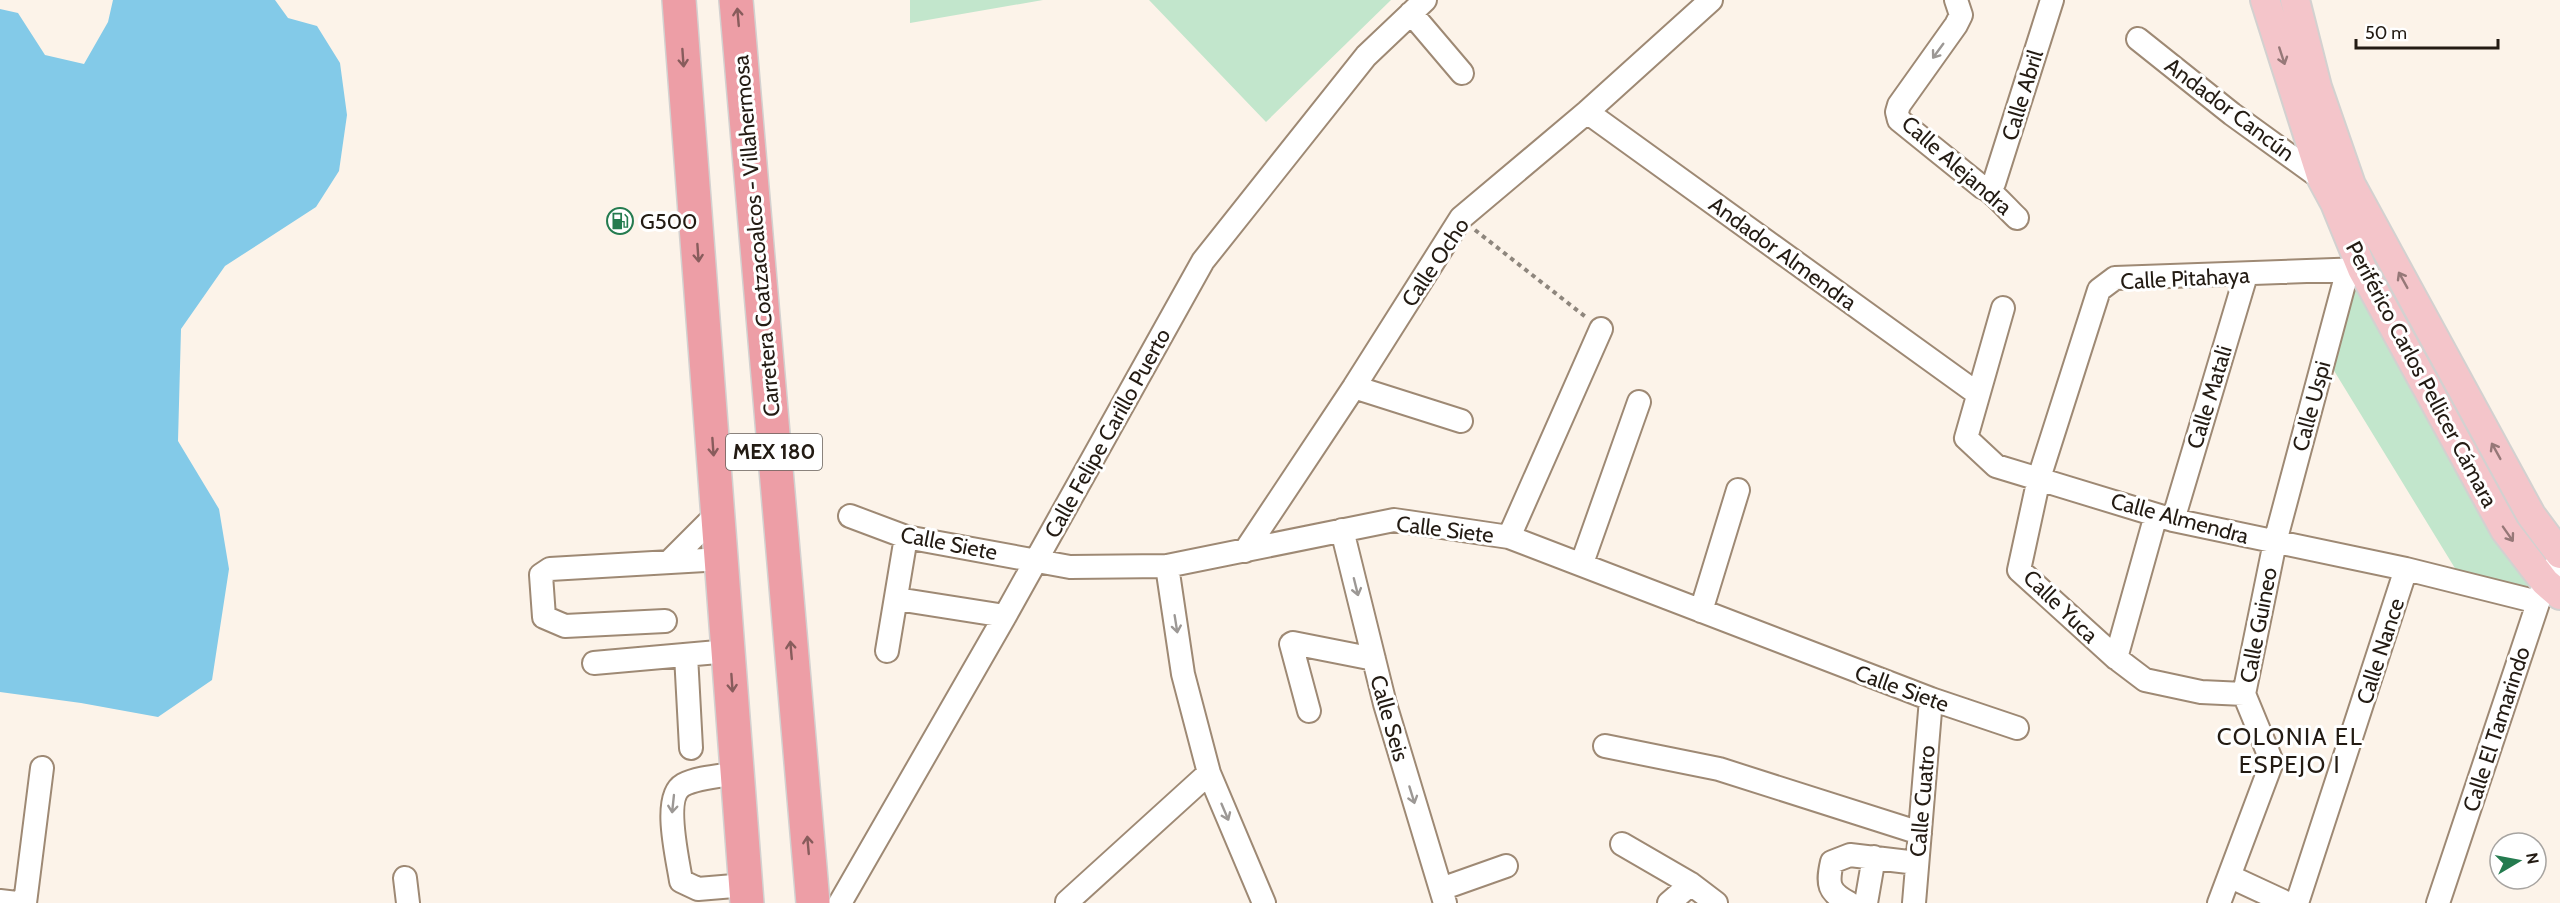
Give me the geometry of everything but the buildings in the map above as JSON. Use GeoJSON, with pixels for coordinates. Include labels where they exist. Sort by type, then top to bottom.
{"type":"FeatureCollection","features":[{"type":"Feature","properties":{"kind":"highway","name":"MEX 180"},"geometry":{"type":"LineString","coordinates":[[679,0],[739,773],[745,898]]}},
{"type":"Feature","properties":{"kind":"highway","name":"Carretera Coatzacoalcos - Villahermosa"},"geometry":{"type":"LineString","coordinates":[[736,0],[813,903]]}},
{"type":"Feature","properties":{"kind":"main road","name":"Periférico Carlos Pellicer Cámara"},"geometry":{"type":"LineString","coordinates":[[2265,0],[2322,179],[2335,203],[2355,269],[2505,530],[2551,584]]}},
{"type":"Feature","properties":{"kind":"main road","name":"Periférico Carlos Pellicer Cámara"},"geometry":{"type":"LineString","coordinates":[[2295,0],[2317,87],[2351,185],[2531,515],[2560,554]]}},
{"type":"Feature","properties":{"kind":"street","name":"Calle Ocho"},"geometry":{"type":"LineString","coordinates":[[1245,551],[1354,387],[1461,218],[1587,112],[1711,0]]}},
{"type":"Feature","properties":{"kind":"street","name":"Calle Alejandra"},"geometry":{"type":"LineString","coordinates":[[1956,0],[1961,15],[1899,105],[1897,112],[1899,120],[1982,187],[1989,189],[1997,201],[2017,218]]}},
{"type":"Feature","properties":{"kind":"street","name":"Calle Abril"},"geometry":{"type":"LineString","coordinates":[[1989,189],[1994,183],[2052,0]]}},
{"type":"Feature","properties":{"kind":"street"},"geometry":{"type":"LineString","coordinates":[[1418,7],[1462,73]]}},
{"type":"Feature","properties":{"kind":"street","name":"Calle Felipe Carillo Puerto"},"geometry":{"type":"LineString","coordinates":[[840,903],[1005,616],[1203,261],[1366,56],[1418,7]]}},
{"type":"Feature","properties":{"kind":"street","name":"Andador Cancún"},"geometry":{"type":"LineString","coordinates":[[2138,39],[2232,114],[2322,179]]}},
{"type":"Feature","properties":{"kind":"street","name":"Andador Almendra"},"geometry":{"type":"LineString","coordinates":[[1587,112],[1978,394]]}},
{"type":"Feature","properties":{"kind":"street","name":"Calle Pitahaya"},"geometry":{"type":"LineString","coordinates":[[2039,478],[2099,290],[2115,278],[2246,275],[2355,269]]}},
{"type":"Feature","properties":{"kind":"street","name":"Calle Uspi"},"geometry":{"type":"LineString","coordinates":[[2275,542],[2355,269]]}},
{"type":"Feature","properties":{"kind":"street","name":"Calle Matali"},"geometry":{"type":"LineString","coordinates":[[2116,658],[2246,275]]}},
{"type":"Feature","properties":{"kind":"street","name":"Calle Almendra"},"geometry":{"type":"LineString","coordinates":[[2003,308],[1966,438],[1996,466],[2164,518],[2275,542],[2406,569],[2551,584]]}},
{"type":"Feature","properties":{"kind":"street"},"geometry":{"type":"LineString","coordinates":[[1509,537],[1601,329]]}},
{"type":"Feature","properties":{"kind":"street"},"geometry":{"type":"LineString","coordinates":[[1354,387],[1461,422]]}},
{"type":"Feature","properties":{"kind":"street"},"geometry":{"type":"LineString","coordinates":[[1582,563],[1639,402]]}},
{"type":"Feature","properties":{"kind":"street","name":"Calle Yuca"},"geometry":{"type":"LineString","coordinates":[[2039,478],[2019,570],[2116,658]]}},
{"type":"Feature","properties":{"kind":"street"},"geometry":{"type":"LineString","coordinates":[[1701,611],[1738,490]]}},
{"type":"Feature","properties":{"kind":"street"},"geometry":{"type":"LineString","coordinates":[[670,561],[718,513]]}},
{"type":"Feature","properties":{"kind":"street","name":"Calle Siete"},"geometry":{"type":"LineString","coordinates":[[850,516],[906,537],[1070,567],[1167,566],[1342,530],[1405,520],[1509,537],[1582,563],[1931,699],[2017,728]]}},
{"type":"Feature","properties":{"kind":"street","name":"Calle Seis"},"geometry":{"type":"LineString","coordinates":[[1342,530],[1385,704],[1443,896]]}},
{"type":"Feature","properties":{"kind":"street"},"geometry":{"type":"LineString","coordinates":[[887,651],[906,537]]}},
{"type":"Feature","properties":{"kind":"street","name":"Calle Guineo"},"geometry":{"type":"LineString","coordinates":[[2220,903],[2272,762],[2244,694],[2275,542]]}},
{"type":"Feature","properties":{"kind":"street"},"geometry":{"type":"LineString","coordinates":[[665,621],[565,626],[544,617],[541,593],[542,574],[550,569],[722,559]]}},
{"type":"Feature","properties":{"kind":"street"},"geometry":{"type":"LineString","coordinates":[[1167,566],[1184,674],[1209,773],[1264,903]]}},
{"type":"Feature","properties":{"kind":"street","name":"Calle Nance"},"geometry":{"type":"LineString","coordinates":[[2297,903],[2406,569]]}},
{"type":"Feature","properties":{"kind":"street","name":"Calle El Tamarindo"},"geometry":{"type":"LineString","coordinates":[[2438,903],[2551,584]]}},
{"type":"Feature","properties":{"kind":"street"},"geometry":{"type":"LineString","coordinates":[[897,599],[1005,616]]}},
{"type":"Feature","properties":{"kind":"street"},"geometry":{"type":"LineString","coordinates":[[1309,711],[1291,644],[1374,659]]}},
{"type":"Feature","properties":{"kind":"street"},"geometry":{"type":"LineString","coordinates":[[594,663],[729,651]]}},
{"type":"Feature","properties":{"kind":"street"},"geometry":{"type":"LineString","coordinates":[[686,655],[691,748]]}},
{"type":"Feature","properties":{"kind":"street"},"geometry":{"type":"LineString","coordinates":[[2116,658],[2145,680],[2201,692],[2244,694]]}},
{"type":"Feature","properties":{"kind":"street","name":"Calle Cuatro"},"geometry":{"type":"LineString","coordinates":[[1914,903],[1931,699]]}},
{"type":"Feature","properties":{"kind":"street"},"geometry":{"type":"LineString","coordinates":[[1605,746],[1719,769],[1920,833]]}},
{"type":"Feature","properties":{"kind":"street"},"geometry":{"type":"LineString","coordinates":[[25,903],[42,768]]}},
{"type":"Feature","properties":{"kind":"street"},"geometry":{"type":"LineString","coordinates":[[739,773],[683,785],[675,792],[672,809],[681,881],[698,889],[745,898]]}},
{"type":"Feature","properties":{"kind":"street"},"geometry":{"type":"LineString","coordinates":[[1067,902],[1209,773]]}},
{"type":"Feature","properties":{"kind":"street"},"geometry":{"type":"LineString","coordinates":[[1622,844],[1690,884],[1716,903]]}},
{"type":"Feature","properties":{"kind":"street"},"geometry":{"type":"LineString","coordinates":[[1849,903],[1835,895],[1828,880],[1832,862],[1850,855],[1917,863]]}},
{"type":"Feature","properties":{"kind":"street"},"geometry":{"type":"LineString","coordinates":[[1866,903],[1874,857]]}},
{"type":"Feature","properties":{"kind":"street"},"geometry":{"type":"LineString","coordinates":[[1443,896],[1506,866]]}},
{"type":"Feature","properties":{"kind":"street"},"geometry":{"type":"LineString","coordinates":[[2231,877],[2287,903]]}},
{"type":"Feature","properties":{"kind":"street"},"geometry":{"type":"LineString","coordinates":[[405,878],[408,903]]}},
{"type":"Feature","properties":{"kind":"street"},"geometry":{"type":"LineString","coordinates":[[1669,903],[1690,884]]}},
{"type":"Feature","properties":{"kind":"street"},"geometry":{"type":"LineString","coordinates":[[0,900],[17,903]]}},
{"type":"Feature","properties":{"kind":"path"},"geometry":{"type":"LineString","coordinates":[[1461,218],[1601,329]]}},
{"type":"Feature","properties":{"kind":"green space"},"geometry":{"type":"Polygon","coordinates":[[[910,0],[1043,0],[910,23],[910,0]]]}},
{"type":"Feature","properties":{"kind":"green space"},"geometry":{"type":"Polygon","coordinates":[[[1149,0],[1391,0],[1266,122],[1149,0]]]}},
{"type":"Feature","properties":{"kind":"green space"},"geometry":{"type":"Polygon","coordinates":[[[2348,269],[2505,530],[2538,602],[2464,583],[2325,356],[2348,269]]]}},
{"type":"Feature","properties":{"kind":"water"},"geometry":{"type":"Polygon","coordinates":[[[113,0],[275,0],[288,18],[317,26],[340,63],[347,115],[339,171],[316,207],[225,266],[181,329],[178,441],[219,509],[229,569],[212,680],[158,717],[0,692],[0,9],[18,13],[45,55],[84,64],[108,22],[113,0]]]}},
{"type":"Feature","properties":{"kind":"place","name":"G500"},"geometry":{"type":"Point","coordinates":[620,221]}},
{"type":"Feature","properties":{"kind":"district","name":"COLONIA EL ESPEJO I"},"geometry":{"type":"Point","coordinates":[2290,751]}}]}
